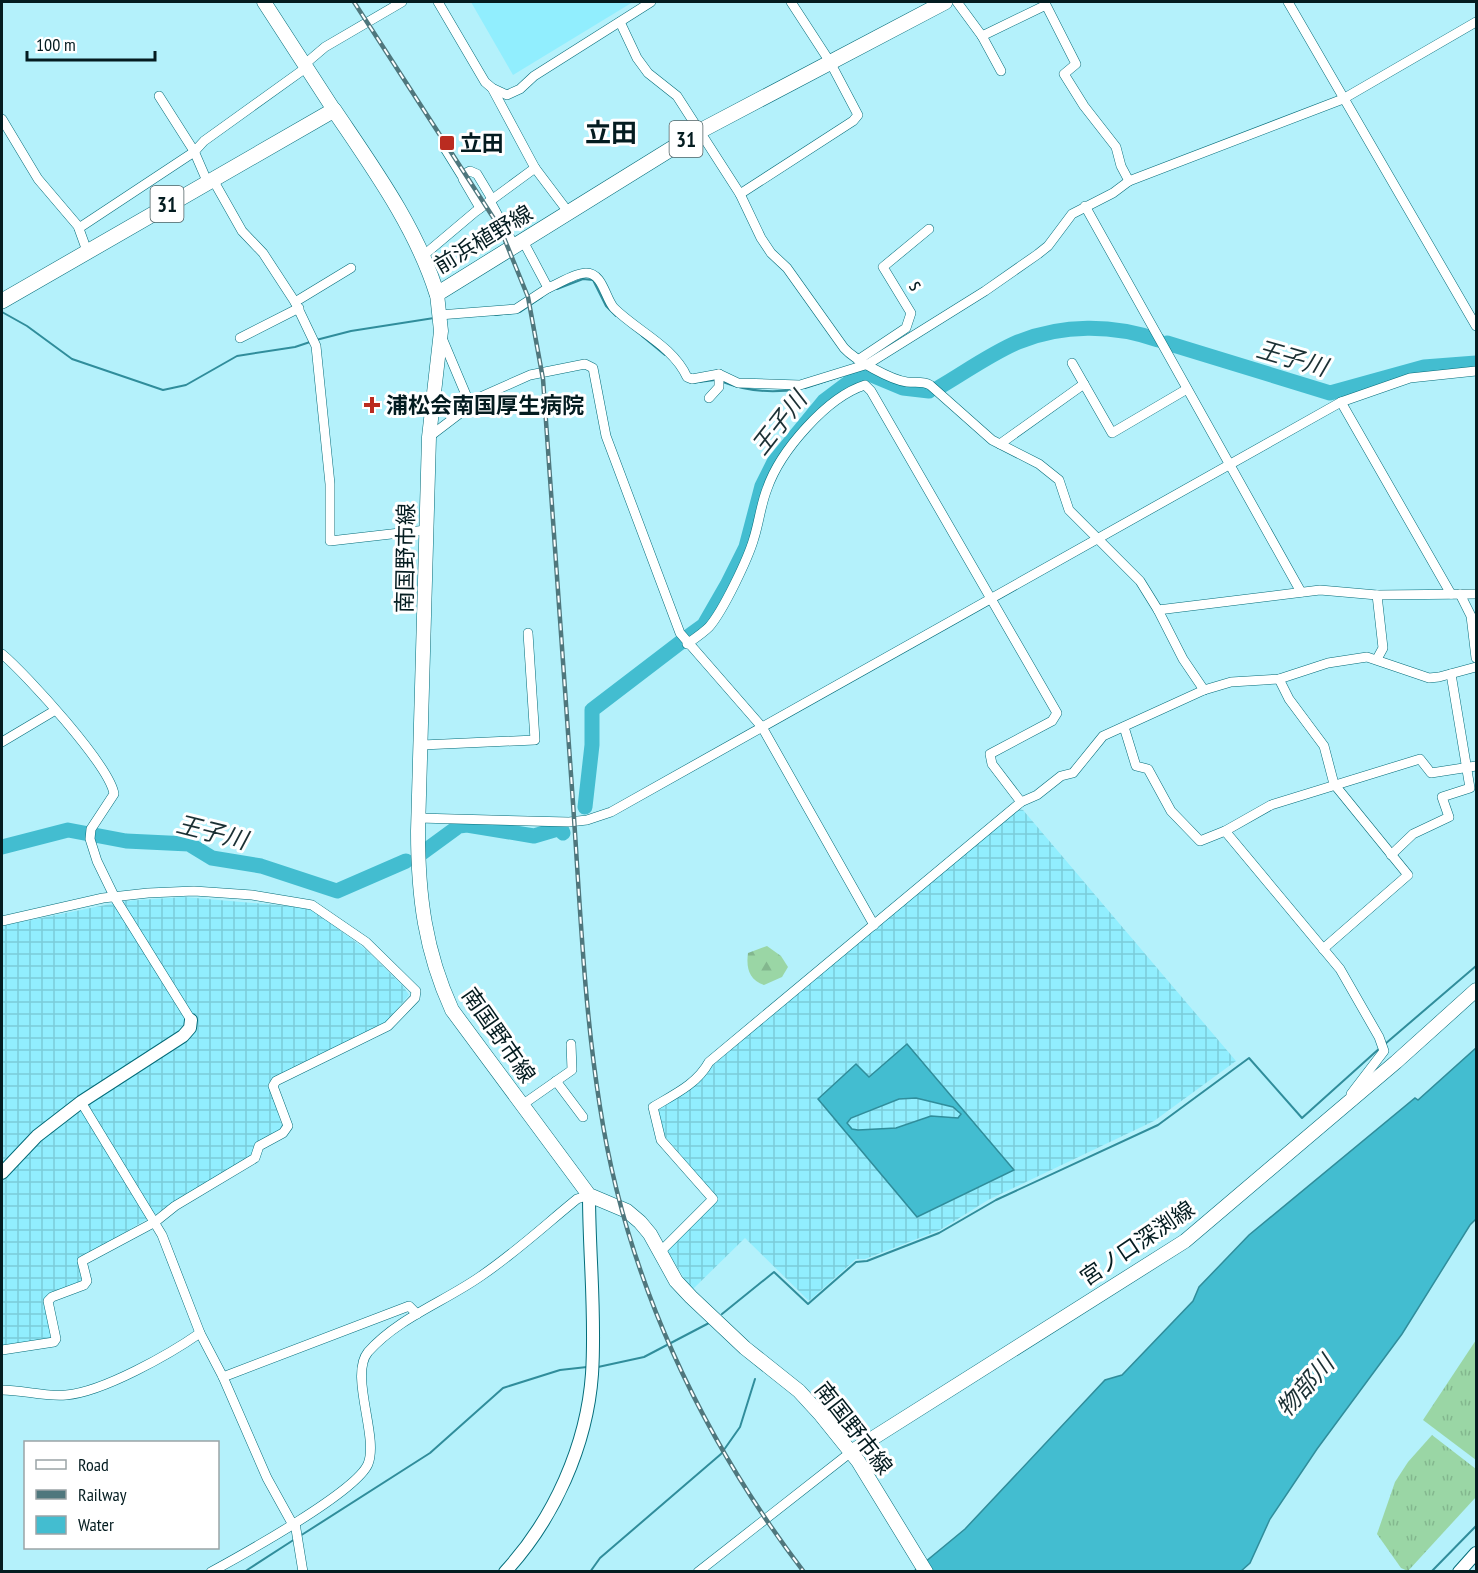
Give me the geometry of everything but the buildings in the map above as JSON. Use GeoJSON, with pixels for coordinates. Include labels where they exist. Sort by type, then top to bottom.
{"type":"FeatureCollection","features":[{"type":"Feature","properties":{"kind":"main road"},"geometry":{"type":"LineString","coordinates":[[264,2],[334,110]]}},
{"type":"Feature","properties":{"kind":"main road","name":"前浜植野線"},"geometry":{"type":"LineString","coordinates":[[334,110],[424,255],[437,294],[700,131],[945,2]]}},
{"type":"Feature","properties":{"kind":"main road","name":"31"},"geometry":{"type":"LineString","coordinates":[[2,301],[334,110]]}},
{"type":"Feature","properties":{"kind":"main road","name":"南国野市線"},"geometry":{"type":"LineString","coordinates":[[437,294],[441,336],[429,437],[422,745],[418,819],[418,874],[431,959],[437,978],[452,1010],[589,1195],[627,1211],[650,1234],[676,1281],[691,1298],[745,1348],[799,1391],[855,1456],[926,1572]]}},
{"type":"Feature","properties":{"kind":"main road","name":"宮ノ口深渕線"},"geometry":{"type":"LineString","coordinates":[[855,1456],[1185,1241],[1476,990]]}},
{"type":"Feature","properties":{"kind":"street"},"geometry":{"type":"LineString","coordinates":[[79,228],[194,152],[204,141],[306,66],[325,47],[402,2]]}},
{"type":"Feature","properties":{"kind":"street"},"geometry":{"type":"LineString","coordinates":[[438,2],[485,82],[501,93],[513,93],[534,76],[651,2]]}},
{"type":"Feature","properties":{"kind":"street"},"geometry":{"type":"LineString","coordinates":[[740,194],[858,115],[830,62],[791,2]]}},
{"type":"Feature","properties":{"kind":"street"},"geometry":{"type":"LineString","coordinates":[[957,2],[982,36],[1001,71]]}},
{"type":"Feature","properties":{"kind":"street"},"geometry":{"type":"LineString","coordinates":[[1288,2],[1476,326]]}},
{"type":"Feature","properties":{"kind":"street"},"geometry":{"type":"LineString","coordinates":[[982,36],[1046,5],[1076,64],[1064,74],[1084,106],[1116,147],[1121,166],[1129,181]]}},
{"type":"Feature","properties":{"kind":"street"},"geometry":{"type":"LineString","coordinates":[[620,22],[636,58],[648,73],[677,96],[740,194],[771,254],[787,268],[844,348],[858,360],[905,382],[925,382],[1000,444],[1056,476],[1070,510],[1140,581],[1183,659],[1204,690]]}},
{"type":"Feature","properties":{"kind":"street"},"geometry":{"type":"LineString","coordinates":[[439,315],[516,309],[548,288],[586,272],[598,278],[612,306],[680,362],[687,377],[692,379],[719,374],[738,383],[800,385],[871,366],[1038,254],[1072,214],[1085,206],[1113,193],[1129,181],[1343,99],[1476,22]]}},
{"type":"Feature","properties":{"kind":"street"},"geometry":{"type":"LineString","coordinates":[[492,88],[536,168],[569,213]]}},
{"type":"Feature","properties":{"kind":"street"},"geometry":{"type":"LineString","coordinates":[[159,96],[242,231],[263,253],[297,305],[316,346],[330,484],[330,541],[426,530]]}},
{"type":"Feature","properties":{"kind":"street"},"geometry":{"type":"LineString","coordinates":[[2,119],[38,179],[79,228],[87,251]]}},
{"type":"Feature","properties":{"kind":"street"},"geometry":{"type":"LineString","coordinates":[[444,147],[480,208]]}},
{"type":"Feature","properties":{"kind":"street"},"geometry":{"type":"LineString","coordinates":[[424,255],[480,208],[536,168]]}},
{"type":"Feature","properties":{"kind":"street"},"geometry":{"type":"LineString","coordinates":[[462,176],[470,171],[473,172],[548,288]]}},
{"type":"Feature","properties":{"kind":"street"},"geometry":{"type":"LineString","coordinates":[[1085,206],[1231,463],[1301,592]]}},
{"type":"Feature","properties":{"kind":"street","name":"s"},"geometry":{"type":"LineString","coordinates":[[858,360],[906,328],[911,313],[883,267],[929,229]]}},
{"type":"Feature","properties":{"kind":"street"},"geometry":{"type":"LineString","coordinates":[[240,338],[297,305],[351,268]]}},
{"type":"Feature","properties":{"kind":"street"},"geometry":{"type":"LineString","coordinates":[[429,437],[467,408],[469,402],[441,336]]}},
{"type":"Feature","properties":{"kind":"street"},"geometry":{"type":"LineString","coordinates":[[1072,363],[1112,433],[1187,389]]}},
{"type":"Feature","properties":{"kind":"street"},"geometry":{"type":"LineString","coordinates":[[469,402],[530,375],[590,365],[606,436],[680,633],[687,644],[762,727],[874,925]]}},
{"type":"Feature","properties":{"kind":"street"},"geometry":{"type":"LineString","coordinates":[[865,385],[871,366]]}},
{"type":"Feature","properties":{"kind":"street"},"geometry":{"type":"LineString","coordinates":[[418,819],[558,822],[587,820],[621,807],[1097,537],[1341,402],[1410,378],[1476,371]]}},
{"type":"Feature","properties":{"kind":"street"},"geometry":{"type":"LineString","coordinates":[[709,399],[719,387],[719,374]]}},
{"type":"Feature","properties":{"kind":"street"},"geometry":{"type":"LineString","coordinates":[[1000,444],[1084,384]]}},
{"type":"Feature","properties":{"kind":"street"},"geometry":{"type":"LineString","coordinates":[[865,385],[871,391],[992,597],[1057,713],[1052,721],[990,754],[992,764],[1021,802]]}},
{"type":"Feature","properties":{"kind":"street"},"geometry":{"type":"LineString","coordinates":[[687,644],[709,626],[744,564],[755,537],[767,487],[789,451],[827,407],[848,391],[865,385]]}},
{"type":"Feature","properties":{"kind":"street"},"geometry":{"type":"LineString","coordinates":[[1341,402],[1471,616],[1476,658]]}},
{"type":"Feature","properties":{"kind":"street"},"geometry":{"type":"LineString","coordinates":[[1158,610],[1320,590],[1377,595],[1476,594]]}},
{"type":"Feature","properties":{"kind":"street"},"geometry":{"type":"LineString","coordinates":[[1377,595],[1383,648],[1377,659]]}},
{"type":"Feature","properties":{"kind":"street"},"geometry":{"type":"LineString","coordinates":[[422,745],[535,740],[528,633]]}},
{"type":"Feature","properties":{"kind":"street"},"geometry":{"type":"LineString","coordinates":[[2,654],[43,694],[54,711],[91,752],[113,789],[114,794],[90,834],[97,861],[115,898],[191,1020],[190,1028],[183,1036],[81,1102],[37,1136],[2,1173]]}},
{"type":"Feature","properties":{"kind":"street"},"geometry":{"type":"LineString","coordinates":[[660,1252],[713,1199],[661,1140],[652,1108],[705,1072],[709,1062],[1021,802],[1037,795],[1061,776],[1073,773],[1103,736],[1204,690],[1231,682],[1279,679],[1328,663],[1367,657],[1429,678],[1476,667]]}},
{"type":"Feature","properties":{"kind":"street"},"geometry":{"type":"LineString","coordinates":[[1390,855],[1413,834],[1449,817],[1442,797],[1470,788],[1451,674]]}},
{"type":"Feature","properties":{"kind":"street"},"geometry":{"type":"LineString","coordinates":[[1279,679],[1286,695],[1324,746],[1334,784],[1408,875],[1323,949]]}},
{"type":"Feature","properties":{"kind":"street"},"geometry":{"type":"LineString","coordinates":[[2,742],[54,711]]}},
{"type":"Feature","properties":{"kind":"street"},"geometry":{"type":"LineString","coordinates":[[1124,727],[1136,766],[1148,769],[1171,811],[1200,841],[1225,831],[1271,805],[1420,759],[1431,773],[1476,766]]}},
{"type":"Feature","properties":{"kind":"street"},"geometry":{"type":"LineString","coordinates":[[1225,831],[1340,969],[1383,1045],[1378,1061],[1340,1109]]}},
{"type":"Feature","properties":{"kind":"street"},"geometry":{"type":"LineString","coordinates":[[2,921],[103,898],[148,893],[194,891],[252,895],[312,905],[366,942],[416,991],[415,998],[388,1026],[276,1081],[273,1086],[288,1126],[283,1133],[259,1146],[255,1158],[175,1206],[155,1222],[82,1261],[87,1281],[84,1285],[51,1296],[48,1301],[56,1340],[54,1342],[2,1350]]}},
{"type":"Feature","properties":{"kind":"street"},"geometry":{"type":"LineString","coordinates":[[522,1105],[572,1070],[571,1044]]}},
{"type":"Feature","properties":{"kind":"street"},"geometry":{"type":"LineString","coordinates":[[556,1081],[583,1117]]}},
{"type":"Feature","properties":{"kind":"street"},"geometry":{"type":"LineString","coordinates":[[81,1102],[155,1222],[201,1333],[267,1478],[294,1524],[303,1572]]}},
{"type":"Feature","properties":{"kind":"street"},"geometry":{"type":"LineString","coordinates":[[211,1572],[294,1524],[350,1485],[366,1467],[370,1449],[361,1372],[365,1355],[380,1340],[417,1314],[481,1277],[577,1199],[589,1195],[594,1345],[588,1405],[573,1458],[548,1513],[505,1572]]}},
{"type":"Feature","properties":{"kind":"street"},"geometry":{"type":"LineString","coordinates":[[223,1377],[409,1306],[417,1314]]}},
{"type":"Feature","properties":{"kind":"street"},"geometry":{"type":"LineString","coordinates":[[2,1386],[63,1395],[79,1393],[112,1382],[201,1333]]}},
{"type":"Feature","properties":{"kind":"street"},"geometry":{"type":"LineString","coordinates":[[698,1572],[855,1456]]}},
{"type":"Feature","properties":{"kind":"street"},"geometry":{"type":"LineString","coordinates":[[1460,1572],[1476,1553]]}},
{"type":"Feature","properties":{"kind":"shaded area"},"geometry":{"type":"Polygon","coordinates":[[[471,2],[633,2],[513,75],[471,2]]]}},
{"type":"Feature","properties":{"kind":"shaded area"},"geometry":{"type":"Polygon","coordinates":[[[1018,809],[1023,810],[1236,1061],[1154,1121],[988,1200],[940,1230],[865,1259],[856,1259],[809,1301],[745,1238],[693,1289],[667,1250],[718,1199],[665,1136],[658,1109],[706,1076],[712,1066],[1018,809]]]}},
{"type":"Feature","properties":{"kind":"shaded area"},"geometry":{"type":"Polygon","coordinates":[[[184,897],[310,908],[365,949],[403,986],[409,995],[386,1022],[268,1083],[282,1126],[280,1130],[256,1143],[253,1156],[80,1259],[82,1279],[78,1287],[47,1294],[50,1338],[2,1346],[2,926],[125,901],[184,897]]]}},
{"type":"Feature","properties":{"kind":"green space"},"geometry":{"type":"Polygon","coordinates":[[[767,946],[781,956],[788,967],[782,977],[764,985],[752,977],[747,958],[748,953],[767,946]]]}},
{"type":"Feature","properties":{"kind":"green space"},"geometry":{"type":"Polygon","coordinates":[[[1476,1340],[1476,1460],[1423,1420],[1476,1340]]]}},
{"type":"Feature","properties":{"kind":"green space"},"geometry":{"type":"Polygon","coordinates":[[[1432,1435],[1476,1469],[1476,1497],[1408,1571],[1401,1568],[1377,1534],[1395,1482],[1408,1462],[1432,1435]]]}},
{"type":"Feature","properties":{"kind":"water"},"geometry":{"type":"Polygon","coordinates":[[[907,1044],[1014,1170],[917,1217],[818,1099],[856,1064],[869,1077],[907,1044]],[[916,1098],[899,1099],[851,1118],[847,1123],[852,1129],[858,1130],[896,1128],[931,1116],[958,1118],[961,1114],[953,1107],[916,1098]]]}},
{"type":"Feature","properties":{"kind":"water","name":"物部川"},"geometry":{"type":"Polygon","coordinates":[[[1476,1048],[1476,1219],[1402,1334],[1317,1449],[1270,1519],[1250,1563],[1240,1572],[913,1572],[965,1529],[1105,1380],[1122,1375],[1193,1301],[1199,1287],[1249,1235],[1415,1098],[1418,1100],[1476,1048]]]}},
{"type":"Feature","properties":{"kind":"waterway"},"geometry":{"type":"LineString","coordinates":[[557,289],[583,279],[593,280],[606,306],[616,316]]}},
{"type":"Feature","properties":{"kind":"waterway"},"geometry":{"type":"LineString","coordinates":[[495,315],[520,312],[542,297]]}},
{"type":"Feature","properties":{"kind":"waterway"},"geometry":{"type":"LineString","coordinates":[[2,312],[27,326],[72,359],[163,390],[186,385],[237,356],[295,347],[310,342]]}},
{"type":"Feature","properties":{"kind":"waterway"},"geometry":{"type":"LineString","coordinates":[[316,340],[351,331],[434,318]]}},
{"type":"Feature","properties":{"kind":"waterway","name":"王子川"},"geometry":{"type":"LineString","coordinates":[[938,388],[1018,342],[1052,332],[1070,329],[1106,329],[1158,340]]}},
{"type":"Feature","properties":{"kind":"waterway"},"geometry":{"type":"LineString","coordinates":[[642,336],[665,355]]}},
{"type":"Feature","properties":{"kind":"waterway","name":"王子川"},"geometry":{"type":"LineString","coordinates":[[1167,343],[1330,393],[1424,367],[1476,363]]}},
{"type":"Feature","properties":{"kind":"waterway","name":"王子川"},"geometry":{"type":"LineString","coordinates":[[859,370],[867,373]]}},
{"type":"Feature","properties":{"kind":"waterway","name":"王子川"},"geometry":{"type":"LineString","coordinates":[[686,638],[704,625],[727,585],[746,547],[762,486],[774,462],[824,401],[852,380],[867,373],[903,388],[929,391]]}},
{"type":"Feature","properties":{"kind":"waterway"},"geometry":{"type":"LineString","coordinates":[[805,388],[842,376]]}},
{"type":"Feature","properties":{"kind":"waterway"},"geometry":{"type":"LineString","coordinates":[[691,383],[715,380]]}},
{"type":"Feature","properties":{"kind":"waterway"},"geometry":{"type":"LineString","coordinates":[[723,382],[761,391],[800,389]]}},
{"type":"Feature","properties":{"kind":"waterway","name":"王子川"},"geometry":{"type":"LineString","coordinates":[[585,807],[592,745],[592,710],[681,642]]}},
{"type":"Feature","properties":{"kind":"waterway","name":"王子川"},"geometry":{"type":"LineString","coordinates":[[422,853],[459,826],[467,825],[534,836],[561,828],[563,833]]}},
{"type":"Feature","properties":{"kind":"waterway","name":"王子川"},"geometry":{"type":"LineString","coordinates":[[2,847],[68,830],[126,841],[189,844],[212,858],[261,866],[337,891],[406,861]]}},
{"type":"Feature","properties":{"kind":"waterway"},"geometry":{"type":"LineString","coordinates":[[1385,1044],[1476,966]]}},
{"type":"Feature","properties":{"kind":"waterway"},"geometry":{"type":"LineString","coordinates":[[722,1314],[774,1272],[808,1304],[856,1262],[867,1261],[939,1233],[996,1200],[1158,1125],[1249,1058],[1302,1118],[1381,1047]]}},
{"type":"Feature","properties":{"kind":"waterway"},"geometry":{"type":"LineString","coordinates":[[598,1367],[644,1357],[709,1323]]}},
{"type":"Feature","properties":{"kind":"waterway"},"geometry":{"type":"LineString","coordinates":[[300,1536],[430,1453],[503,1388],[560,1370],[587,1367]]}},
{"type":"Feature","properties":{"kind":"waterway"},"geometry":{"type":"LineString","coordinates":[[590,1572],[600,1558],[721,1454],[740,1427],[755,1379]]}},
{"type":"Feature","properties":{"kind":"waterway"},"geometry":{"type":"LineString","coordinates":[[1431,1572],[1476,1526]]}},
{"type":"Feature","properties":{"kind":"waterway"},"geometry":{"type":"LineString","coordinates":[[244,1572],[295,1539]]}},
{"type":"Feature","properties":{"kind":"railway"},"geometry":{"type":"LineString","coordinates":[[354,2],[500,228],[528,297],[543,379],[586,993],[600,1107],[612,1170],[628,1232],[673,1352],[732,1466],[766,1520],[804,1572]]}},
{"type":"Feature","properties":{"kind":"place","name":"立田"},"geometry":{"type":"Point","coordinates":[447,143]}},
{"type":"Feature","properties":{"kind":"place","name":"浦松会南国厚生病院"},"geometry":{"type":"Point","coordinates":[372,405]}},
{"type":"Feature","properties":{"kind":"district","name":"立田"},"geometry":{"type":"Point","coordinates":[611,132]}}]}
